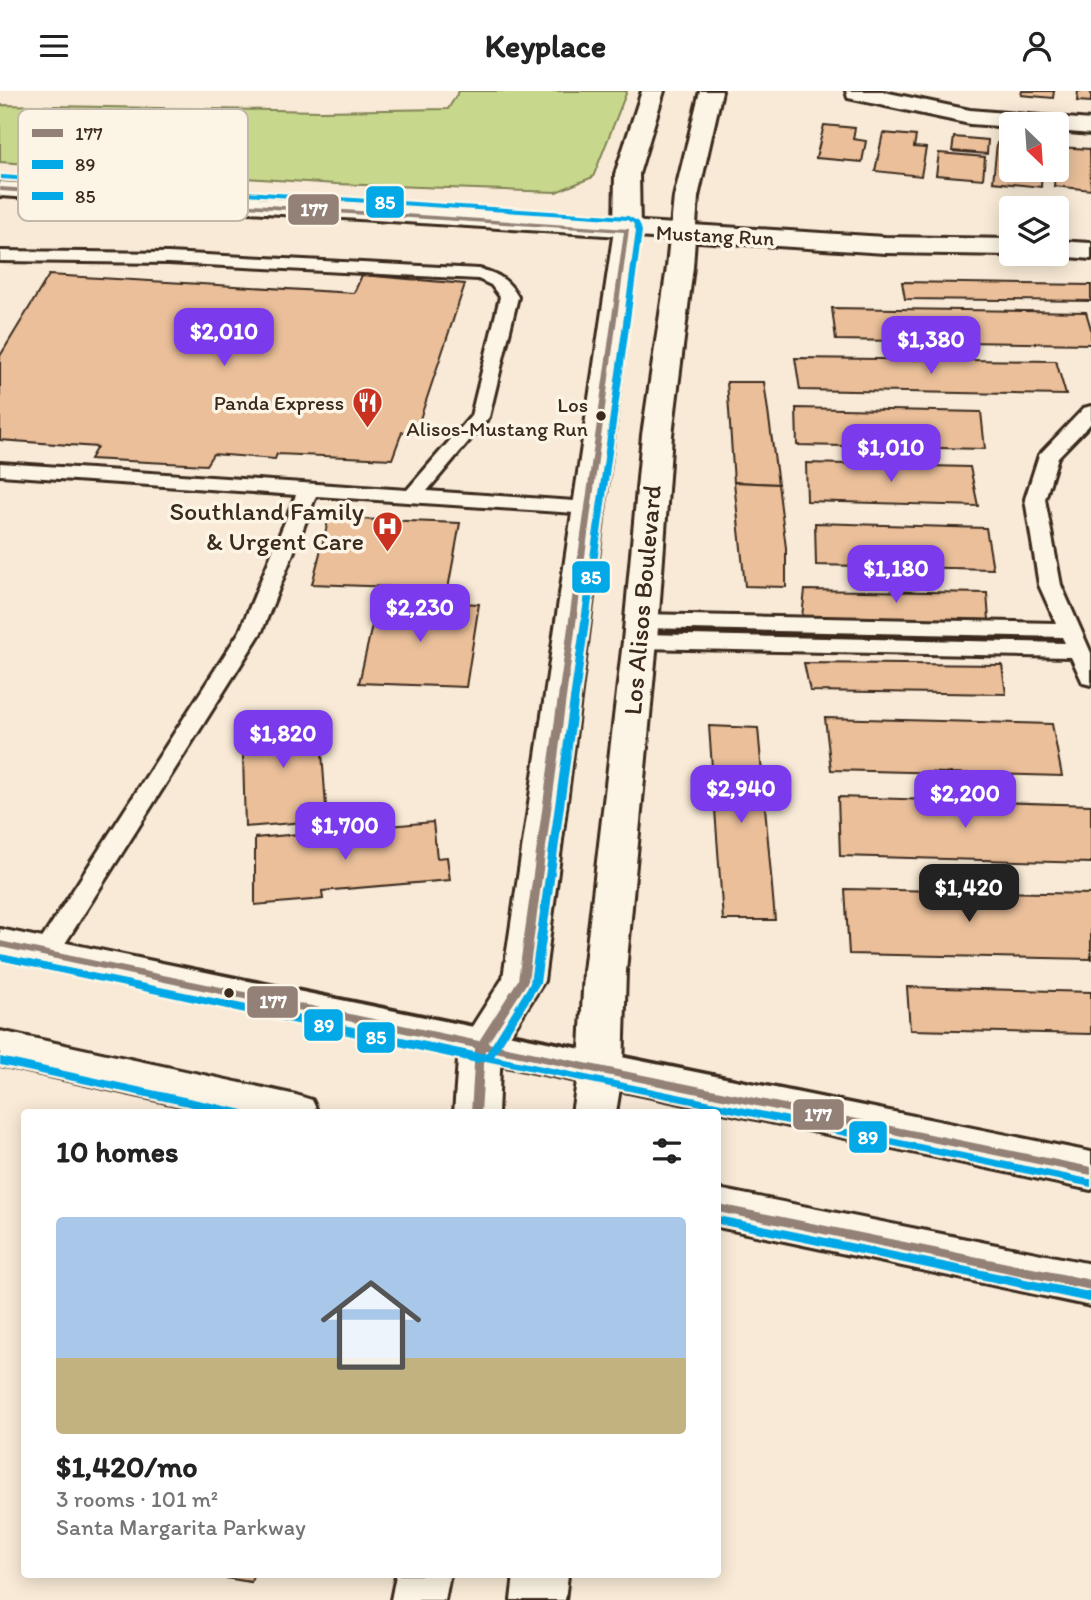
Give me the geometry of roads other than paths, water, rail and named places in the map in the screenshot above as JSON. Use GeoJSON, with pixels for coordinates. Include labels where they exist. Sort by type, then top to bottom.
{"type":"FeatureCollection","features":[{"type":"Feature","properties":{"kind":"main road"},"geometry":{"type":"LineString","coordinates":[[476,1109],[481,1047],[523,981],[627,230],[627,174],[653,91]]}},
{"type":"Feature","properties":{"kind":"main road","name":"Los Alisos Boulevard"},"geometry":{"type":"LineString","coordinates":[[595,1109],[601,1069],[604,971],[640,631],[657,435],[684,233],[686,197],[711,91]]}},
{"type":"Feature","properties":{"kind":"main road"},"geometry":{"type":"LineString","coordinates":[[856,93],[970,117],[1091,127]]}},
{"type":"Feature","properties":{"kind":"main road","name":"Mustang Run"},"geometry":{"type":"LineString","coordinates":[[0,189],[18,190]]}},
{"type":"Feature","properties":{"kind":"main road","name":"Mustang Run"},"geometry":{"type":"LineString","coordinates":[[248,205],[885,245],[999,247]]}},
{"type":"Feature","properties":{"kind":"main road"},"geometry":{"type":"LineString","coordinates":[[1069,250],[1091,251]]}},
{"type":"Feature","properties":{"kind":"main road"},"geometry":{"type":"LineString","coordinates":[[0,944],[481,1047],[601,1069],[1091,1171]]}},
{"type":"Feature","properties":{"kind":"main road"},"geometry":{"type":"LineString","coordinates":[[0,1048],[278,1109]]}},
{"type":"Feature","properties":{"kind":"main road"},"geometry":{"type":"LineString","coordinates":[[721,1209],[1091,1285]]}},
{"type":"Feature","properties":{"kind":"main road"},"geometry":{"type":"LineString","coordinates":[[418,1600],[422,1578]]}},
{"type":"Feature","properties":{"kind":"main road"},"geometry":{"type":"LineString","coordinates":[[538,1600],[541,1578]]}},
{"type":"Feature","properties":{"kind":"lane"},"geometry":{"type":"LineString","coordinates":[[0,256],[168,258],[470,273],[491,277],[503,285],[509,297],[481,417],[414,495]]}},
{"type":"Feature","properties":{"kind":"lane"},"geometry":{"type":"LineString","coordinates":[[1091,412],[1049,455],[1035,499],[1050,585],[1091,678]]}},
{"type":"Feature","properties":{"kind":"lane"},"geometry":{"type":"LineString","coordinates":[[0,469],[590,508]]}},
{"type":"Feature","properties":{"kind":"lane"},"geometry":{"type":"LineString","coordinates":[[45,954],[251,631],[309,488]]}},
{"type":"Feature","properties":{"kind":"lane"},"geometry":{"type":"LineString","coordinates":[[640,631],[1074,640]]}},
{"type":"Feature","properties":{"kind":"place","name":"Los Alisos-Mustang Run"},"geometry":{"type":"Point","coordinates":[601,416]}},
{"type":"Feature","properties":{"kind":"place","name":"Panda Express"},"geometry":{"type":"Point","coordinates":[367,429]}},
{"type":"Feature","properties":{"kind":"place","name":"Southland Family & Urgent Care"},"geometry":{"type":"Point","coordinates":[387,553]}}]}
